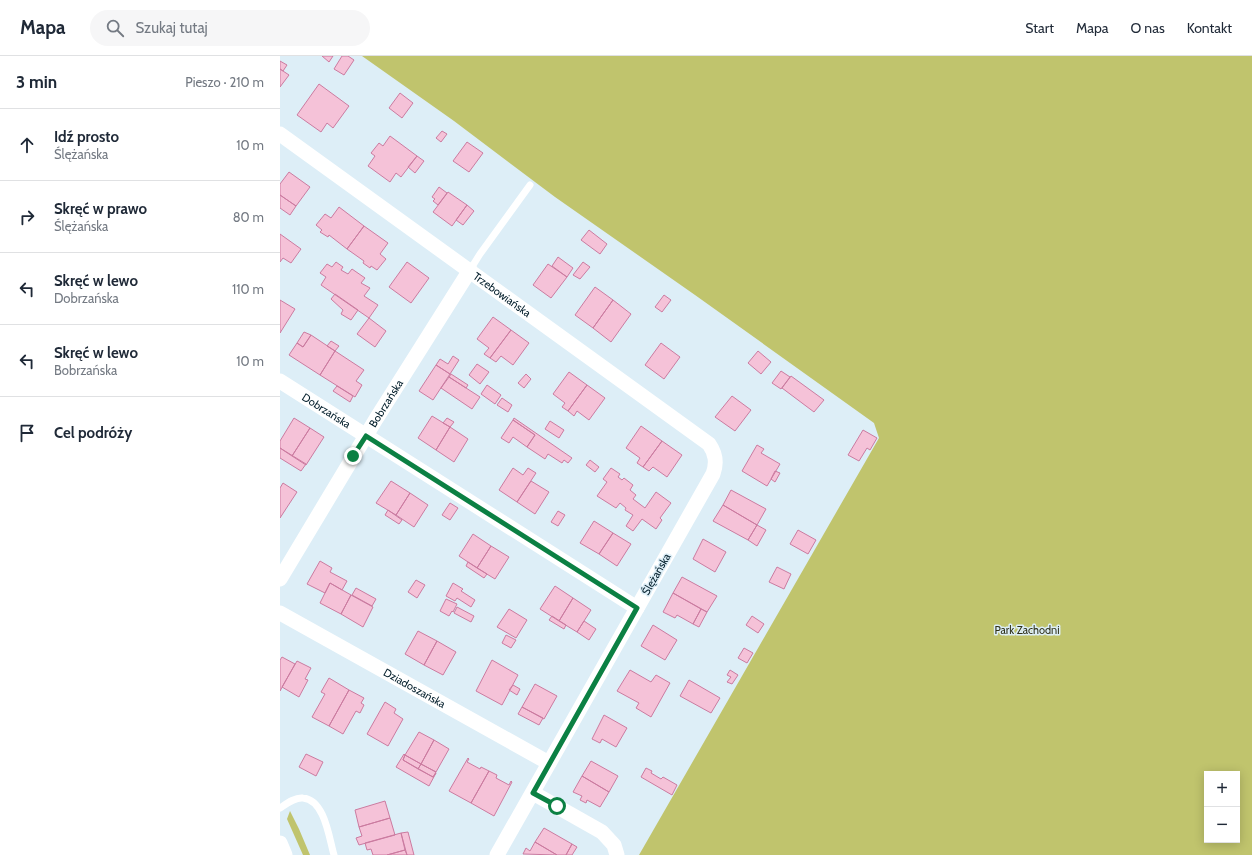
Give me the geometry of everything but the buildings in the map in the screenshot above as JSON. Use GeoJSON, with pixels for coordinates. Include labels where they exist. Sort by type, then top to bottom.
{"type":"FeatureCollection","features":[{"type":"Feature","properties":{"kind":"street","name":"Trzebowiańska"},"geometry":{"type":"LineString","coordinates":[[280,134],[709,444],[714,451],[716,460]]}},
{"type":"Feature","properties":{"kind":"street","name":"Bobrzańska"},"geometry":{"type":"LineString","coordinates":[[280,579],[366,436],[470,270]]}},
{"type":"Feature","properties":{"kind":"street","name":"Dobrzańska"},"geometry":{"type":"LineString","coordinates":[[280,381],[637,608]]}},
{"type":"Feature","properties":{"kind":"street","name":"Ślężańska"},"geometry":{"type":"LineString","coordinates":[[497,855],[713,474],[716,460]]}},
{"type":"Feature","properties":{"kind":"street","name":"Dziadoszańska"},"geometry":{"type":"LineString","coordinates":[[280,614],[549,763]]}},
{"type":"Feature","properties":{"kind":"street"},"geometry":{"type":"LineString","coordinates":[[533,793],[602,832],[614,845],[617,855]]}},
{"type":"Feature","properties":{"kind":"street"},"geometry":{"type":"LineString","coordinates":[[280,843],[285,855]]}},
{"type":"Feature","properties":{"kind":"lane"},"geometry":{"type":"LineString","coordinates":[[470,270],[530,185]]}},
{"type":"Feature","properties":{"kind":"lane"},"geometry":{"type":"LineString","coordinates":[[280,808],[294,800],[303,798],[312,801],[320,809],[334,855]]}},
{"type":"Feature","properties":{"kind":"green space","name":"Park Zachodni"},"geometry":{"type":"Polygon","coordinates":[[[362,56],[1252,56],[1252,855],[639,855],[879,438],[874,423],[555,197],[454,121],[362,56]]]}},
{"type":"Feature","properties":{"kind":"green space"},"geometry":{"type":"Polygon","coordinates":[[[290,811],[310,855],[303,855],[287,819],[290,811]]]}},
{"type":"Feature","properties":{"kind":"route"},"geometry":{"type":"LineString","coordinates":[[353,456],[366,436],[637,608],[533,793],[557,806]]}}]}
